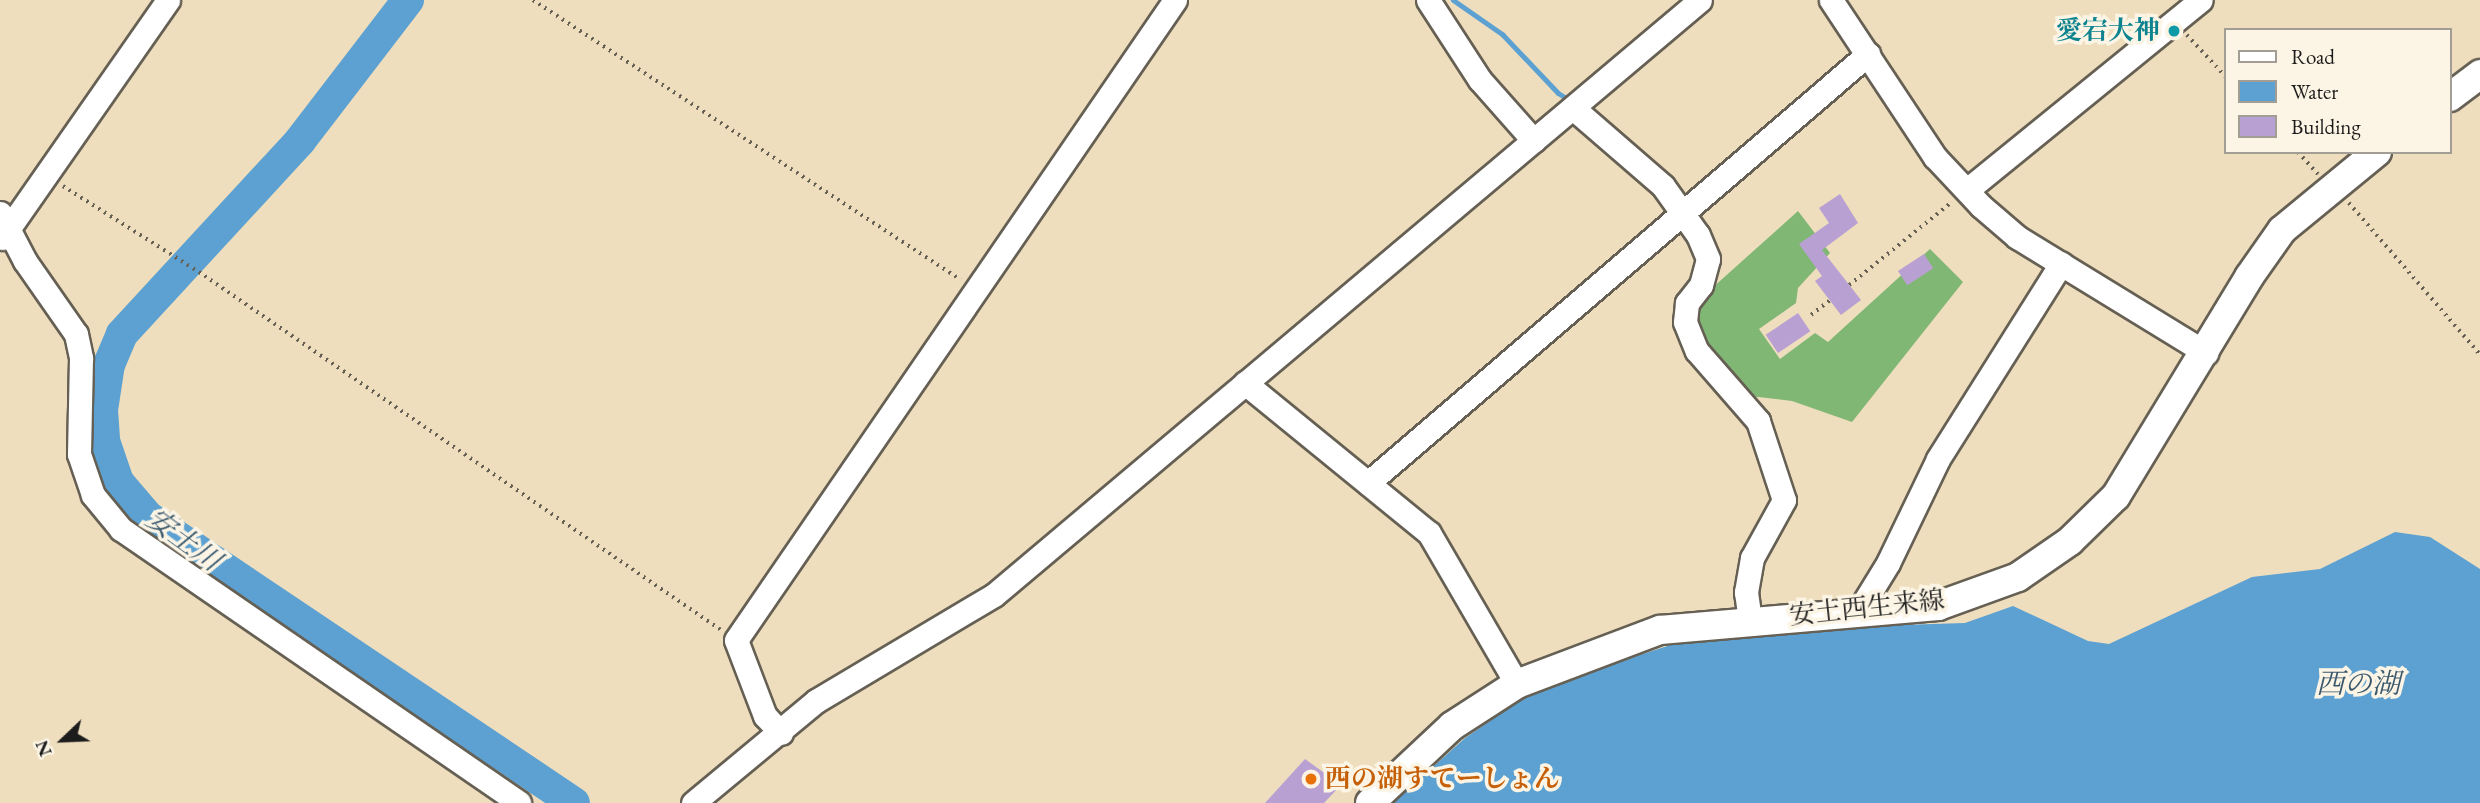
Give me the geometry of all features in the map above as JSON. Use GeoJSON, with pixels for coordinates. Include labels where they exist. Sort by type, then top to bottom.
{"type":"FeatureCollection","features":[{"type":"Feature","properties":{"kind":"main road"},"geometry":{"type":"LineString","coordinates":[[2452,95],[2480,74]]}},
{"type":"Feature","properties":{"kind":"main road","name":"安土西生来線"},"geometry":{"type":"LineString","coordinates":[[1370,803],[1452,726],[1517,684],[1660,630],[1750,620],[1938,606],[2018,577],[2070,541],[2116,496],[2206,353],[2249,277],[2283,230],[2331,187],[2374,154]]}},
{"type":"Feature","properties":{"kind":"street"},"geometry":{"type":"LineString","coordinates":[[168,0],[2,228],[76,334],[81,358],[79,454],[93,495],[121,529],[519,803]]}},
{"type":"Feature","properties":{"kind":"street"},"geometry":{"type":"LineString","coordinates":[[781,733],[765,716],[736,640],[1175,0]]}},
{"type":"Feature","properties":{"kind":"street"},"geometry":{"type":"LineString","coordinates":[[1428,0],[1480,80],[1534,141]]}},
{"type":"Feature","properties":{"kind":"street"},"geometry":{"type":"LineString","coordinates":[[694,802],[781,733],[816,701],[994,595],[1700,0]]}},
{"type":"Feature","properties":{"kind":"street"},"geometry":{"type":"LineString","coordinates":[[1831,0],[1935,157],[1967,190],[2017,237],[2206,353]]}},
{"type":"Feature","properties":{"kind":"street"},"geometry":{"type":"LineString","coordinates":[[1967,190],[2201,0]]}},
{"type":"Feature","properties":{"kind":"street"},"geometry":{"type":"LineString","coordinates":[[1368,482],[1868,54]]}},
{"type":"Feature","properties":{"kind":"street"},"geometry":{"type":"LineString","coordinates":[[1573,108],[1631,155],[1662,186],[1709,259],[1701,285],[1687,303],[1685,322],[1697,351],[1758,421],[1784,500],[1752,558],[1746,592],[1750,620]]}},
{"type":"Feature","properties":{"kind":"street"},"geometry":{"type":"LineString","coordinates":[[1858,612],[1888,563],[1938,459],[2061,264]]}},
{"type":"Feature","properties":{"kind":"street"},"geometry":{"type":"LineString","coordinates":[[1245,383],[1429,533],[1517,684]]}},
{"type":"Feature","properties":{"kind":"path"},"geometry":{"type":"LineString","coordinates":[[533,0],[975,289]]}},
{"type":"Feature","properties":{"kind":"path"},"geometry":{"type":"LineString","coordinates":[[2174,22],[2224,75]]}},
{"type":"Feature","properties":{"kind":"path"},"geometry":{"type":"LineString","coordinates":[[2300,154],[2358,212],[2480,354]]}},
{"type":"Feature","properties":{"kind":"path"},"geometry":{"type":"LineString","coordinates":[[44,173],[199,272],[736,640]]}},
{"type":"Feature","properties":{"kind":"path"},"geometry":{"type":"LineString","coordinates":[[1849,285],[1967,190]]}},
{"type":"Feature","properties":{"kind":"path"},"geometry":{"type":"LineString","coordinates":[[1811,315],[1830,300]]}},
{"type":"Feature","properties":{"kind":"green space"},"geometry":{"type":"Polygon","coordinates":[[[1798,211],[1830,253],[1798,288],[1796,303],[1759,329],[1780,359],[1815,333],[1828,342],[1930,249],[1963,282],[1852,422],[1792,401],[1741,395],[1690,324],[1701,298],[1798,211]]]}},
{"type":"Feature","properties":{"kind":"water","name":"西の湖"},"geometry":{"type":"Polygon","coordinates":[[[2395,532],[2430,537],[2480,569],[2480,803],[1393,803],[1465,738],[1540,687],[1686,640],[1802,628],[1965,623],[2013,606],[2088,641],[2109,644],[2252,577],[2320,569],[2395,532]]]}},
{"type":"Feature","properties":{"kind":"building"},"geometry":{"type":"Polygon","coordinates":[[[1840,194],[1858,223],[1822,250],[1861,300],[1841,315],[1815,281],[1822,276],[1799,244],[1829,223],[1819,208],[1840,194]]]}},
{"type":"Feature","properties":{"kind":"building"},"geometry":{"type":"Polygon","coordinates":[[[1924,254],[1933,268],[1907,285],[1898,271],[1924,254]]]}},
{"type":"Feature","properties":{"kind":"building"},"geometry":{"type":"Polygon","coordinates":[[[1798,313],[1810,331],[1778,353],[1766,335],[1798,313]]]}},
{"type":"Feature","properties":{"kind":"building","name":"西の湖すてーしょん"},"geometry":{"type":"Polygon","coordinates":[[[1305,759],[1341,785],[1324,803],[1265,803],[1305,759]]]}},
{"type":"Feature","properties":{"kind":"waterway","name":"安土川"},"geometry":{"type":"LineString","coordinates":[[408,0],[300,141],[122,334],[109,364],[102,410],[104,441],[118,482],[148,517],[574,803]]}},
{"type":"Feature","properties":{"kind":"waterway"},"geometry":{"type":"LineString","coordinates":[[1453,0],[1502,34],[1558,93],[1571,101]]}},
{"type":"Feature","properties":{"kind":"place","name":"愛宕大神"},"geometry":{"type":"Point","coordinates":[2174,31]}},
{"type":"Feature","properties":{"kind":"place","name":"西の湖すてーしょん"},"geometry":{"type":"Point","coordinates":[1311,779]}}]}
